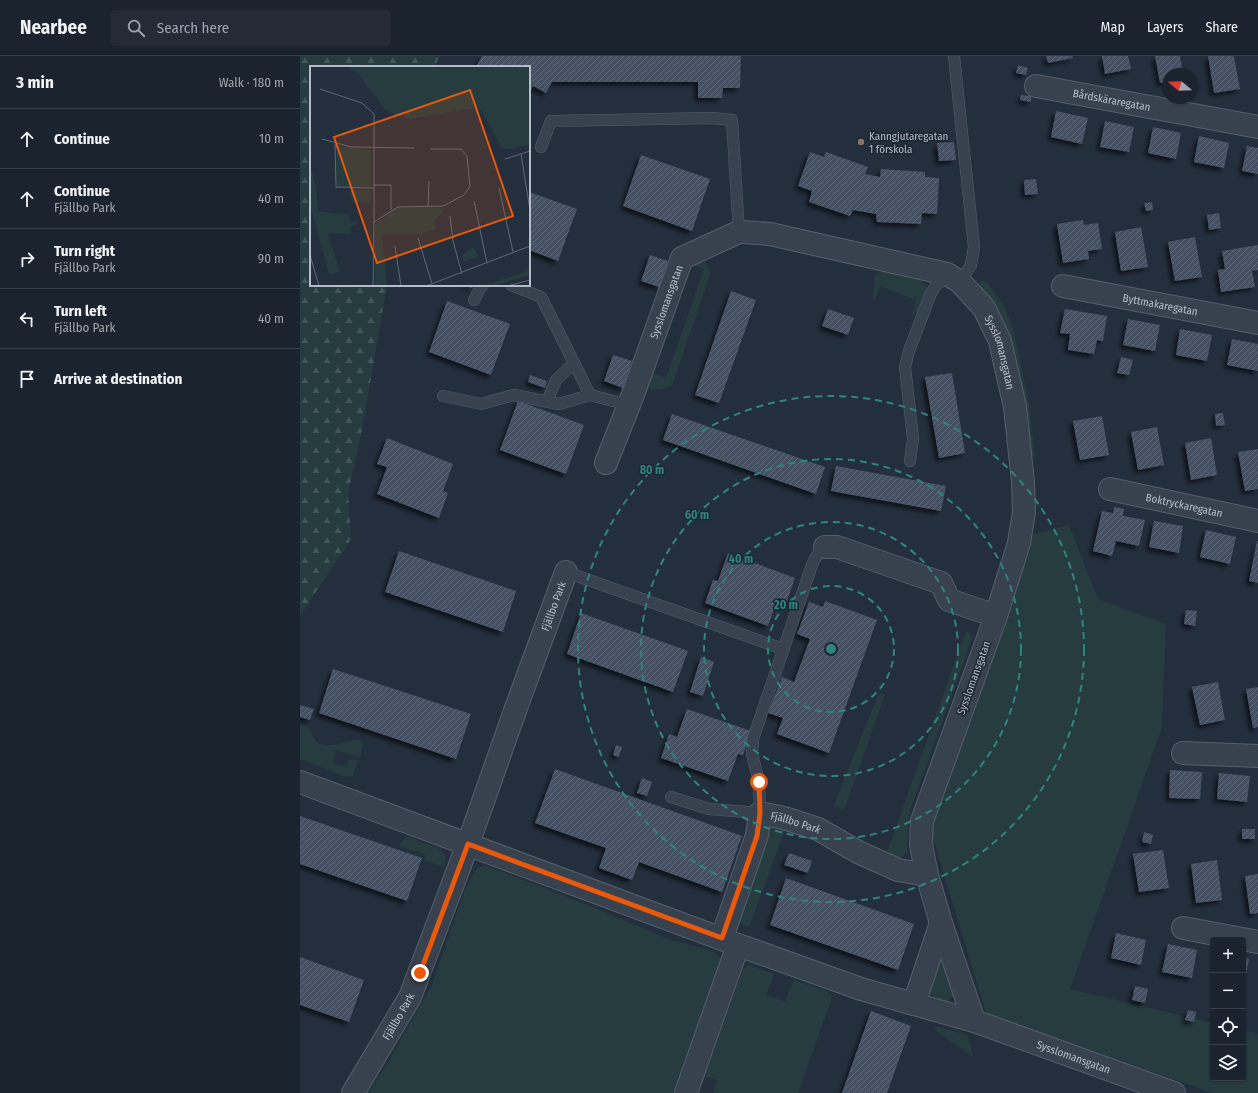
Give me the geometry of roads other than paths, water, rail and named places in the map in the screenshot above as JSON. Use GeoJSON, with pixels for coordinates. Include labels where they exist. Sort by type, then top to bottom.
{"type":"FeatureCollection","features":[{"type":"Feature","properties":{"kind":"street","name":"Bårdskäraregatan"},"geometry":{"type":"LineString","coordinates":[[1036,86],[1258,127]]}},
{"type":"Feature","properties":{"kind":"street","name":"Sysslomansgatan"},"geometry":{"type":"LineString","coordinates":[[606,463],[629,405],[682,258],[739,232],[770,234],[954,278],[984,308],[1000,341],[1015,407],[1023,482],[1024,512],[1019,543],[996,616],[922,821],[921,845],[927,875],[941,923],[974,1021]]}},
{"type":"Feature","properties":{"kind":"street","name":"Byttmakaregatan"},"geometry":{"type":"LineString","coordinates":[[1063,286],[1258,323]]}},
{"type":"Feature","properties":{"kind":"street","name":"Boktryckaregatan"},"geometry":{"type":"LineString","coordinates":[[1110,489],[1258,521]]}},
{"type":"Feature","properties":{"kind":"street"},"geometry":{"type":"LineString","coordinates":[[825,546],[837,547],[941,583],[949,600],[996,616]]}},
{"type":"Feature","properties":{"kind":"street","name":"Fjällbo Park"},"geometry":{"type":"LineString","coordinates":[[353,1093],[410,997],[468,844],[566,572]]}},
{"type":"Feature","properties":{"kind":"street"},"geometry":{"type":"LineString","coordinates":[[1183,752],[1258,756]]}},
{"type":"Feature","properties":{"kind":"street"},"geometry":{"type":"LineString","coordinates":[[300,782],[730,941]]}},
{"type":"Feature","properties":{"kind":"street","name":"Fjällbo Park"},"geometry":{"type":"LineString","coordinates":[[686,1093],[730,941],[757,836],[760,813],[784,818],[818,829],[858,852],[898,870],[927,875]]}},
{"type":"Feature","properties":{"kind":"street"},"geometry":{"type":"LineString","coordinates":[[914,1004],[941,923]]}},
{"type":"Feature","properties":{"kind":"street"},"geometry":{"type":"LineString","coordinates":[[1183,928],[1258,942]]}},
{"type":"Feature","properties":{"kind":"street","name":"Sysslomansgatan"},"geometry":{"type":"LineString","coordinates":[[730,941],[861,989],[974,1021],[1174,1093]]}},
{"type":"Feature","properties":{"kind":"lane"},"geometry":{"type":"LineString","coordinates":[[910,461],[913,438],[905,378],[906,362],[931,293],[936,286],[954,278],[971,265],[974,247],[954,56]]}},
{"type":"Feature","properties":{"kind":"lane"},"geometry":{"type":"LineString","coordinates":[[541,147],[551,121],[712,118],[732,120],[739,232]]}},
{"type":"Feature","properties":{"kind":"lane"},"geometry":{"type":"LineString","coordinates":[[474,300],[482,286]]}},
{"type":"Feature","properties":{"kind":"lane"},"geometry":{"type":"LineString","coordinates":[[514,286],[541,296],[590,395]]}},
{"type":"Feature","properties":{"kind":"lane"},"geometry":{"type":"LineString","coordinates":[[547,402],[556,380],[574,363]]}},
{"type":"Feature","properties":{"kind":"lane"},"geometry":{"type":"LineString","coordinates":[[443,396],[481,404],[514,395],[559,404],[590,395],[629,405]]}},
{"type":"Feature","properties":{"kind":"lane"},"geometry":{"type":"LineString","coordinates":[[671,798],[709,809],[760,813],[759,782],[752,754],[753,739],[815,557],[825,546]]}},
{"type":"Feature","properties":{"kind":"lane"},"geometry":{"type":"LineString","coordinates":[[566,572],[784,649]]}},
{"type":"Feature","properties":{"kind":"place","name":"Kanngjutaregatan 1 förskola"},"geometry":{"type":"Point","coordinates":[861,142]}}]}
